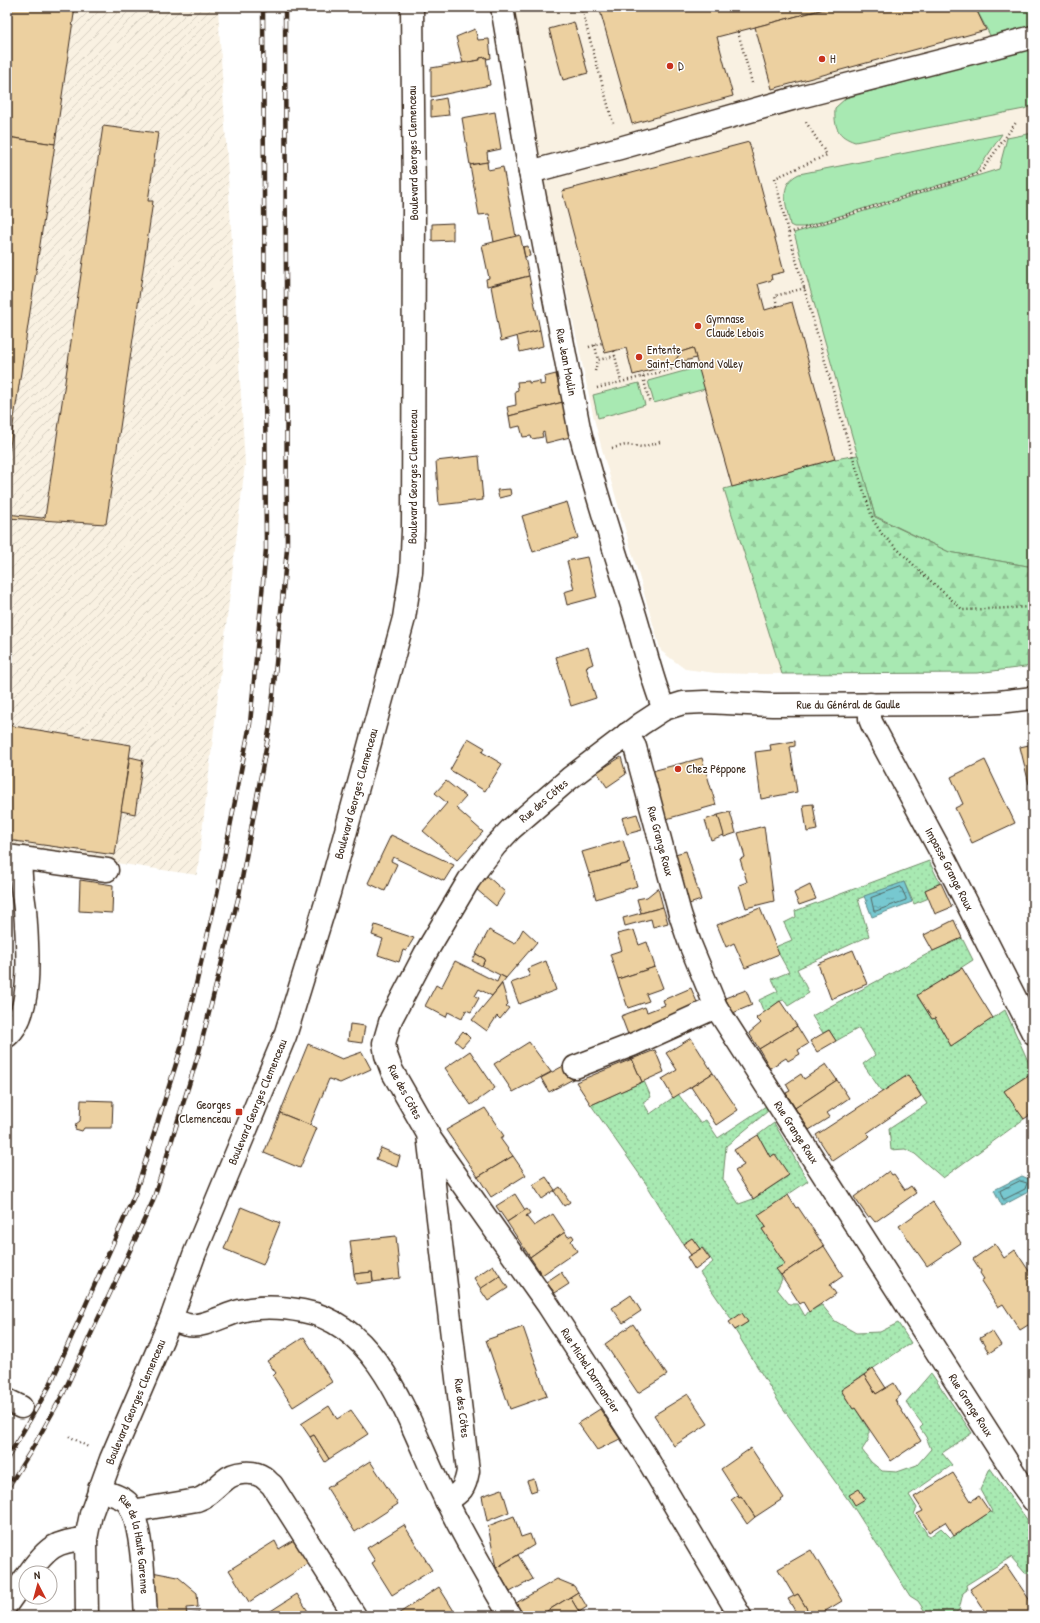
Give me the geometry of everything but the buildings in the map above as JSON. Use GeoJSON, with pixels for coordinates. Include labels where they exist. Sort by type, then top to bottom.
{"type":"FeatureCollection","features":[{"type":"Feature","properties":{"kind":"street","name":"Boulevard Georges Clemenceau"},"geometry":{"type":"LineString","coordinates":[[87,1616],[86,1539],[90,1514],[99,1489],[171,1319],[194,1255],[285,1036],[329,893],[404,618],[411,572],[413,531],[414,201],[412,7]]}},
{"type":"Feature","properties":{"kind":"street","name":"Rue Jean Moulin"},"geometry":{"type":"LineString","coordinates":[[502,7],[530,172],[589,470],[644,644],[658,696],[664,709]]}},
{"type":"Feature","properties":{"kind":"street"},"geometry":{"type":"LineString","coordinates":[[530,172],[792,99],[1033,37]]}},
{"type":"Feature","properties":{"kind":"street","name":"Rue du Général de Gaulle"},"geometry":{"type":"LineString","coordinates":[[664,709],[683,703],[705,702],[772,705],[961,704],[1033,698]]}},
{"type":"Feature","properties":{"kind":"street","name":"Impasse Grange Roux"},"geometry":{"type":"LineString","coordinates":[[870,704],[870,719],[872,724],[943,856],[1033,1033]]}},
{"type":"Feature","properties":{"kind":"street","name":"Rue des Côtes"},"geometry":{"type":"LineString","coordinates":[[446,1501],[457,1495],[466,1485],[468,1471],[428,1134],[392,1071],[386,1055],[384,1043],[391,1019],[443,922],[469,880],[495,846],[511,829],[570,778],[627,734],[664,709]]}},
{"type":"Feature","properties":{"kind":"street","name":"Rue Grange Roux"},"geometry":{"type":"LineString","coordinates":[[627,734],[635,747],[680,914],[690,944],[716,1007],[1033,1500]]}},
{"type":"Feature","properties":{"kind":"street"},"geometry":{"type":"LineString","coordinates":[[14,857],[108,870]]}},
{"type":"Feature","properties":{"kind":"street"},"geometry":{"type":"LineString","coordinates":[[7,1036],[20,1018],[25,1000],[27,978],[25,910],[20,866],[14,857]]}},
{"type":"Feature","properties":{"kind":"street"},"geometry":{"type":"LineString","coordinates":[[575,1067],[632,1045],[716,1007]]}},
{"type":"Feature","properties":{"kind":"street","name":"Rue Michel Darmancier"},"geometry":{"type":"LineString","coordinates":[[428,1134],[548,1305],[645,1455],[740,1616]]}},
{"type":"Feature","properties":{"kind":"street"},"geometry":{"type":"LineString","coordinates":[[171,1319],[188,1325],[199,1326],[240,1311],[271,1307],[304,1311],[331,1320],[355,1337],[383,1370],[408,1413],[446,1501],[510,1616]]}},
{"type":"Feature","properties":{"kind":"street"},"geometry":{"type":"LineString","coordinates":[[132,1511],[207,1497],[226,1479],[237,1473],[250,1473],[262,1476],[272,1485],[355,1616]]}},
{"type":"Feature","properties":{"kind":"street","name":"Rue de la Haute Garenne"},"geometry":{"type":"LineString","coordinates":[[99,1489],[126,1501],[132,1511],[139,1533],[146,1616]]}},
{"type":"Feature","properties":{"kind":"street"},"geometry":{"type":"LineString","coordinates":[[35,1565],[49,1548],[70,1540],[86,1539]]}},
{"type":"Feature","properties":{"kind":"street"},"geometry":{"type":"LineString","coordinates":[[7,1604],[18,1588]]}},
{"type":"Feature","properties":{"kind":"path"},"geometry":{"type":"LineString","coordinates":[[581,7],[620,148]]}},
{"type":"Feature","properties":{"kind":"path"},"geometry":{"type":"LineString","coordinates":[[738,32],[759,108]]}},
{"type":"Feature","properties":{"kind":"path"},"geometry":{"type":"LineString","coordinates":[[792,99],[827,155],[775,178],[804,288],[848,442],[873,520],[882,534],[963,610],[1033,607]]}},
{"type":"Feature","properties":{"kind":"path"},"geometry":{"type":"LineString","coordinates":[[789,233],[975,175],[983,169],[1017,121]]}},
{"type":"Feature","properties":{"kind":"path"},"geometry":{"type":"LineString","coordinates":[[777,306],[774,296],[804,288]]}},
{"type":"Feature","properties":{"kind":"path"},"geometry":{"type":"LineString","coordinates":[[582,348],[602,343]]}},
{"type":"Feature","properties":{"kind":"path"},"geometry":{"type":"LineString","coordinates":[[595,345],[598,360],[615,356]]}},
{"type":"Feature","properties":{"kind":"path"},"geometry":{"type":"LineString","coordinates":[[614,351],[621,382]]}},
{"type":"Feature","properties":{"kind":"path"},"geometry":{"type":"LineString","coordinates":[[573,394],[685,366],[684,361]]}},
{"type":"Feature","properties":{"kind":"path"},"geometry":{"type":"LineString","coordinates":[[643,377],[650,404]]}},
{"type":"Feature","properties":{"kind":"path"},"geometry":{"type":"LineString","coordinates":[[611,448],[626,445],[642,447],[660,442]]}},
{"type":"Feature","properties":{"kind":"path"},"geometry":{"type":"LineString","coordinates":[[69,1436],[90,1448]]}},
{"type":"Feature","properties":{"kind":"shaded area"},"geometry":{"type":"Polygon","coordinates":[[[7,7],[218,7],[245,464],[197,875],[7,847],[7,7]]]}},
{"type":"Feature","properties":{"kind":"shaded area"},"geometry":{"type":"Polygon","coordinates":[[[514,7],[1033,7],[1033,666],[977,673],[716,673],[685,669],[661,651],[594,419],[548,204],[514,7]]]}},
{"type":"Feature","properties":{"kind":"green space"},"geometry":{"type":"Polygon","coordinates":[[[975,7],[1033,7],[1033,25],[991,37],[975,7]]]}},
{"type":"Feature","properties":{"kind":"green space"},"geometry":{"type":"Polygon","coordinates":[[[1033,47],[1033,105],[1024,109],[855,142],[840,134],[836,126],[835,108],[846,98],[1033,47]]]}},
{"type":"Feature","properties":{"kind":"green space"},"geometry":{"type":"Polygon","coordinates":[[[1033,133],[1033,567],[949,552],[875,516],[794,233],[999,169],[1007,138],[1033,133]]]}},
{"type":"Feature","properties":{"kind":"green space"},"geometry":{"type":"Polygon","coordinates":[[[1002,134],[975,174],[804,227],[794,227],[790,225],[785,196],[786,190],[792,178],[799,174],[1002,134]]]}},
{"type":"Feature","properties":{"kind":"green space"},"geometry":{"type":"Polygon","coordinates":[[[699,367],[705,389],[654,403],[648,381],[699,367]]]}},
{"type":"Feature","properties":{"kind":"green space"},"geometry":{"type":"Polygon","coordinates":[[[639,383],[645,405],[598,418],[593,395],[639,383]]]}},
{"type":"Feature","properties":{"kind":"green space"},"geometry":{"type":"Polygon","coordinates":[[[858,455],[875,517],[949,552],[1033,567],[1033,666],[977,673],[782,674],[724,489],[835,459],[858,455]]]}},
{"type":"Feature","properties":{"kind":"green space"},"geometry":{"type":"Polygon","coordinates":[[[929,861],[940,883],[925,890],[929,898],[914,904],[904,882],[858,899],[869,936],[797,969],[809,993],[788,1006],[784,1000],[780,1001],[764,1013],[759,1000],[778,991],[772,979],[789,972],[775,947],[792,940],[784,923],[796,917],[795,911],[929,861]]]}},
{"type":"Feature","properties":{"kind":"green space"},"geometry":{"type":"Polygon","coordinates":[[[962,938],[973,960],[917,996],[932,1019],[935,1018],[951,1046],[1005,1010],[1033,1072],[1004,1091],[1024,1119],[943,1178],[915,1154],[905,1149],[891,1150],[889,1129],[927,1104],[908,1075],[882,1092],[863,1064],[875,1055],[859,1028],[836,1041],[829,1030],[823,1033],[812,1016],[933,951],[962,938]]]}},
{"type":"Feature","properties":{"kind":"green space"},"geometry":{"type":"Polygon","coordinates":[[[644,1081],[651,1097],[643,1102],[650,1114],[678,1094],[700,1123],[706,1120],[718,1138],[766,1106],[768,1111],[726,1146],[723,1179],[739,1204],[753,1199],[788,1176],[774,1154],[770,1157],[758,1135],[774,1123],[808,1181],[758,1215],[766,1227],[762,1229],[785,1264],[777,1269],[782,1279],[777,1289],[789,1304],[798,1304],[805,1316],[809,1311],[822,1305],[835,1321],[856,1333],[880,1332],[898,1323],[911,1343],[841,1390],[869,1430],[869,1439],[862,1450],[871,1462],[882,1471],[897,1472],[917,1465],[931,1449],[920,1428],[923,1425],[906,1402],[931,1373],[972,1433],[942,1453],[952,1465],[909,1495],[917,1508],[914,1514],[929,1537],[941,1528],[951,1538],[990,1512],[993,1513],[980,1490],[990,1468],[1031,1525],[1033,1524],[1033,1574],[1025,1573],[1011,1557],[966,1585],[967,1590],[963,1593],[959,1610],[951,1616],[928,1616],[918,1601],[910,1596],[856,1511],[780,1404],[735,1330],[748,1322],[732,1320],[700,1273],[713,1262],[703,1248],[700,1249],[692,1238],[683,1244],[647,1185],[591,1105],[644,1081]]]}},
{"type":"Feature","properties":{"kind":"water"},"geometry":{"type":"Polygon","coordinates":[[[904,882],[912,902],[872,917],[864,896],[904,882]]]}},
{"type":"Feature","properties":{"kind":"water"},"geometry":{"type":"Polygon","coordinates":[[[1022,1176],[1031,1180],[1030,1191],[1002,1206],[994,1190],[1022,1176]]]}},
{"type":"Feature","properties":{"kind":"railway"},"geometry":{"type":"LineString","coordinates":[[7,1459],[50,1385],[135,1194],[182,1045],[217,894],[250,724],[266,549],[263,7]]}},
{"type":"Feature","properties":{"kind":"railway"},"geometry":{"type":"LineString","coordinates":[[7,1489],[32,1449],[63,1394],[153,1201],[199,1052],[239,895],[270,726],[287,549],[285,7]]}},
{"type":"Feature","properties":{"kind":"place","name":"H"},"geometry":{"type":"Point","coordinates":[822,59]}},
{"type":"Feature","properties":{"kind":"place","name":"D"},"geometry":{"type":"Point","coordinates":[670,66]}},
{"type":"Feature","properties":{"kind":"place","name":"Gymnase Claude Lebois"},"geometry":{"type":"Point","coordinates":[698,326]}},
{"type":"Feature","properties":{"kind":"place","name":"Entente Saint-Chamond Volley"},"geometry":{"type":"Point","coordinates":[639,357]}},
{"type":"Feature","properties":{"kind":"place","name":"Chez Péppone"},"geometry":{"type":"Point","coordinates":[678,769]}},
{"type":"Feature","properties":{"kind":"place","name":"Georges Clemenceau"},"geometry":{"type":"Point","coordinates":[239,1112]}}]}
